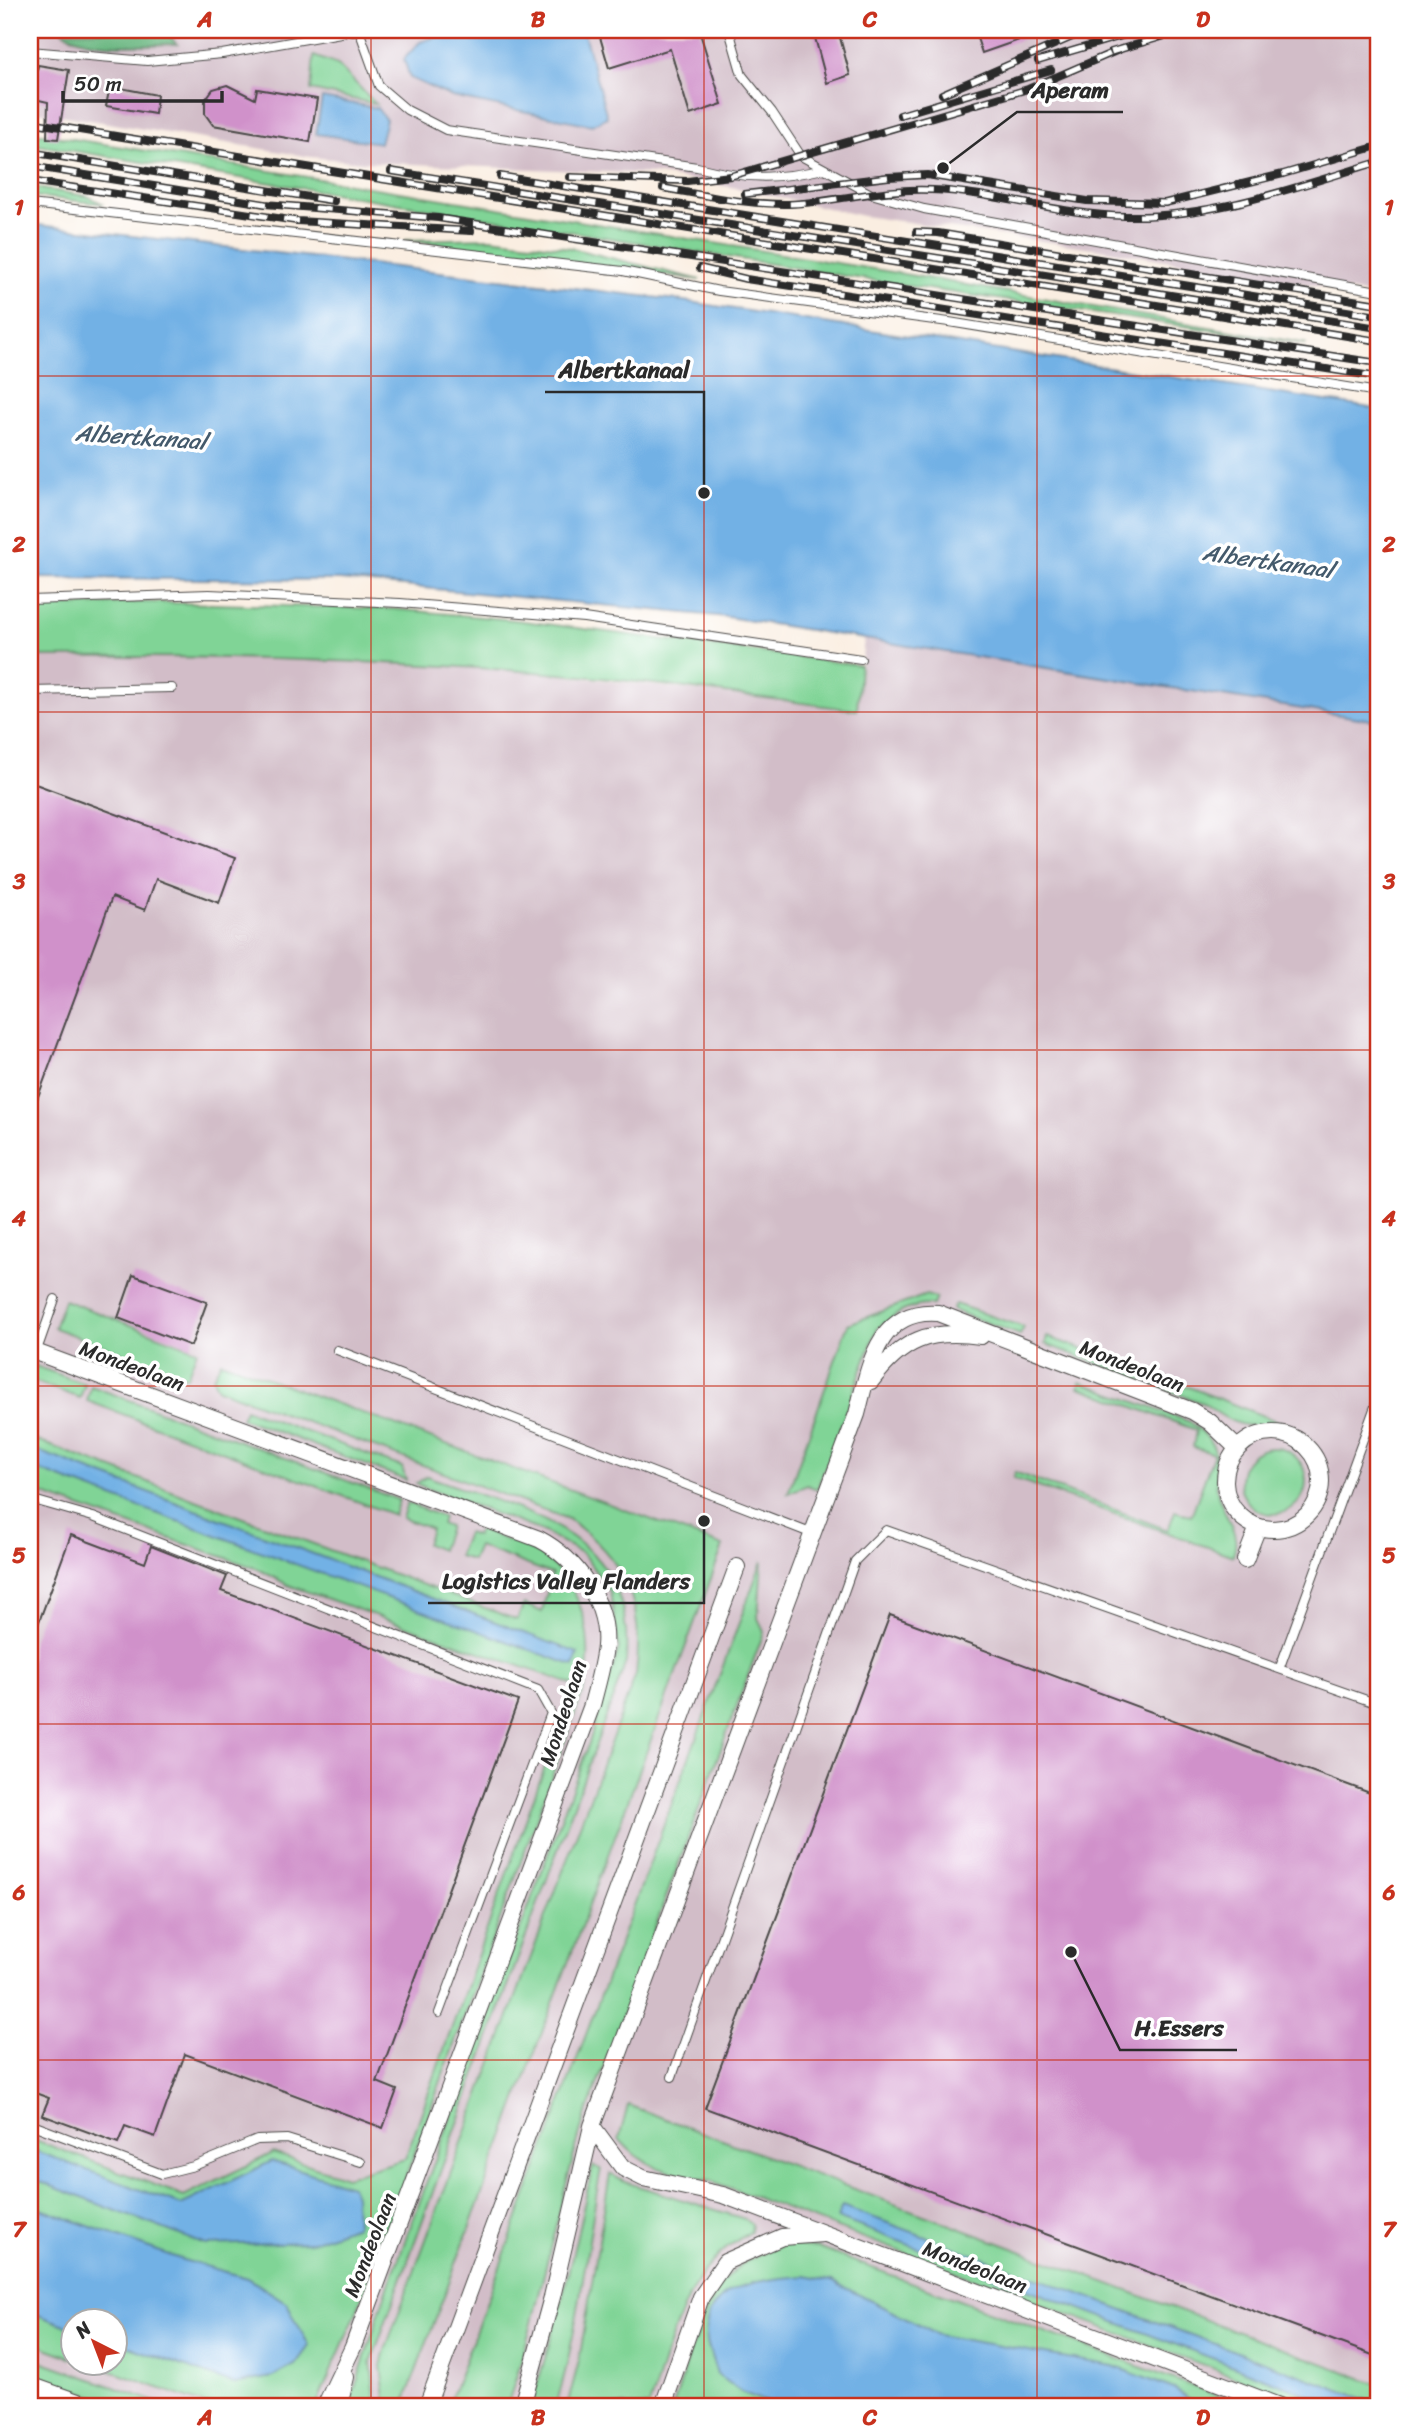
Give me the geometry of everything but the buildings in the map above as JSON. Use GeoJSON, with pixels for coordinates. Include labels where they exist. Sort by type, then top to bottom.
{"type":"FeatureCollection","features":[{"type":"Feature","properties":{"kind":"street"},"geometry":{"type":"LineString","coordinates":[[519,2406],[552,2297],[592,2126],[813,1534],[878,1344],[892,1326],[912,1315],[938,1313],[1003,1339]]}},
{"type":"Feature","properties":{"kind":"street"},"geometry":{"type":"LineString","coordinates":[[863,1392],[895,1352],[919,1339],[939,1333],[1003,1339]]}},
{"type":"Feature","properties":{"kind":"street","name":"Mondeolaan"},"geometry":{"type":"LineString","coordinates":[[1003,1339],[1192,1411],[1210,1422],[1237,1448]]}},
{"type":"Feature","properties":{"kind":"street","name":"Mondeolaan"},"geometry":{"type":"LineString","coordinates":[[33,1352],[538,1539],[568,1558],[594,1598],[603,1619],[605,1643],[592,1705],[353,2347]]}},
{"type":"Feature","properties":{"kind":"street"},"geometry":{"type":"LineString","coordinates":[[1260,1434],[1285,1434],[1311,1452],[1321,1472],[1320,1493],[1316,1503],[1302,1518],[1283,1529],[1258,1527],[1236,1511],[1226,1491],[1226,1469],[1237,1448],[1260,1434]]}},
{"type":"Feature","properties":{"kind":"street"},"geometry":{"type":"LineString","coordinates":[[1245,1560],[1258,1527]]}},
{"type":"Feature","properties":{"kind":"street"},"geometry":{"type":"LineString","coordinates":[[426,2406],[737,1567]]}},
{"type":"Feature","properties":{"kind":"street","name":"Mondeolaan"},"geometry":{"type":"LineString","coordinates":[[592,2126],[623,2168],[643,2178],[723,2195],[1279,2406]]}},
{"type":"Feature","properties":{"kind":"street"},"geometry":{"type":"LineString","coordinates":[[663,2406],[701,2297],[725,2262],[782,2237],[829,2234]]}},
{"type":"Feature","properties":{"kind":"street"},"geometry":{"type":"LineString","coordinates":[[325,2406],[353,2347]]}},
{"type":"Feature","properties":{"kind":"street"},"geometry":{"type":"LineString","coordinates":[[339,2406],[353,2347]]}},
{"type":"Feature","properties":{"kind":"street"},"geometry":{"type":"LineString","coordinates":[[30,2385],[89,2406]]}},
{"type":"Feature","properties":{"kind":"lane"},"geometry":{"type":"LineString","coordinates":[[30,51],[147,61],[222,54],[325,33],[358,30],[379,86],[407,110],[446,130],[697,167],[731,176],[785,178],[824,169]]}},
{"type":"Feature","properties":{"kind":"lane"},"geometry":{"type":"LineString","coordinates":[[729,30],[742,75],[772,112],[801,156],[871,194],[924,209],[1378,291]]}},
{"type":"Feature","properties":{"kind":"lane"},"geometry":{"type":"LineString","coordinates":[[30,204],[623,271],[719,291],[949,322],[1378,391]]}},
{"type":"Feature","properties":{"kind":"lane"},"geometry":{"type":"LineString","coordinates":[[30,600],[209,594],[400,603],[584,618],[861,659]]}},
{"type":"Feature","properties":{"kind":"lane"},"geometry":{"type":"LineString","coordinates":[[30,691],[172,688]]}},
{"type":"Feature","properties":{"kind":"lane"},"geometry":{"type":"LineString","coordinates":[[33,1352],[55,1298]]}},
{"type":"Feature","properties":{"kind":"lane"},"geometry":{"type":"LineString","coordinates":[[337,1350],[813,1534]]}},
{"type":"Feature","properties":{"kind":"lane"},"geometry":{"type":"LineString","coordinates":[[1280,1667],[1378,1398]]}},
{"type":"Feature","properties":{"kind":"lane"},"geometry":{"type":"LineString","coordinates":[[30,1499],[93,1517],[538,1690],[551,1713],[439,2013]]}},
{"type":"Feature","properties":{"kind":"lane"},"geometry":{"type":"LineString","coordinates":[[673,2077],[855,1561],[886,1530],[1280,1667],[1378,1704]]}},
{"type":"Feature","properties":{"kind":"lane"},"geometry":{"type":"LineString","coordinates":[[30,2124],[162,2174],[194,2166],[257,2140],[287,2139],[361,2162]]}},
{"type":"Feature","properties":{"kind":"shaded area"},"geometry":{"type":"Polygon","coordinates":[[[30,30],[1378,30],[1378,296],[1100,249],[863,216],[737,188],[653,174],[363,162],[311,157],[30,110],[30,30]]]}},
{"type":"Feature","properties":{"kind":"shaded area"},"geometry":{"type":"Polygon","coordinates":[[[864,639],[1378,721],[1378,2406],[30,2406],[30,657],[195,656],[379,661],[524,671],[857,709],[864,639]]]}},
{"type":"Feature","properties":{"kind":"green space"},"geometry":{"type":"Polygon","coordinates":[[[164,30],[177,44],[100,43],[72,37],[63,31],[164,30]]]}},
{"type":"Feature","properties":{"kind":"green space"},"geometry":{"type":"Polygon","coordinates":[[[314,56],[338,65],[376,104],[311,90],[314,56]]]}},
{"type":"Feature","properties":{"kind":"green space"},"geometry":{"type":"Polygon","coordinates":[[[30,132],[898,273],[1307,344],[900,285],[30,144],[30,132]]]}},
{"type":"Feature","properties":{"kind":"green space"},"geometry":{"type":"Polygon","coordinates":[[[30,187],[87,196],[104,204],[30,196],[30,187]]]}},
{"type":"Feature","properties":{"kind":"green space"},"geometry":{"type":"Polygon","coordinates":[[[491,238],[571,248],[700,280],[405,240],[491,238]]]}},
{"type":"Feature","properties":{"kind":"green space"},"geometry":{"type":"Polygon","coordinates":[[[145,602],[394,609],[516,620],[860,665],[857,710],[605,678],[460,667],[276,659],[30,657],[30,608],[145,602]]]}},
{"type":"Feature","properties":{"kind":"green space"},"geometry":{"type":"Polygon","coordinates":[[[926,1295],[936,1298],[933,1305],[917,1306],[903,1311],[877,1329],[817,1489],[807,1485],[788,1493],[848,1324],[926,1295]]]}},
{"type":"Feature","properties":{"kind":"green space"},"geometry":{"type":"Polygon","coordinates":[[[64,1300],[197,1350],[187,1377],[54,1328],[64,1300]]]}},
{"type":"Feature","properties":{"kind":"green space"},"geometry":{"type":"Polygon","coordinates":[[[955,1304],[1024,1327],[1020,1335],[952,1310],[955,1304]]]}},
{"type":"Feature","properties":{"kind":"green space"},"geometry":{"type":"Polygon","coordinates":[[[1047,1337],[1140,1368],[1284,1424],[1242,1425],[1225,1418],[1205,1404],[1045,1344],[1047,1337]]]}},
{"type":"Feature","properties":{"kind":"green space"},"geometry":{"type":"Polygon","coordinates":[[[221,1361],[723,1546],[403,2406],[386,2406],[381,2366],[385,2350],[636,1674],[638,1649],[634,1605],[617,1567],[604,1550],[568,1519],[218,1389],[213,1378],[221,1361]]]}},
{"type":"Feature","properties":{"kind":"green space"},"geometry":{"type":"Polygon","coordinates":[[[30,1364],[85,1384],[80,1398],[30,1380],[30,1364]]]}},
{"type":"Feature","properties":{"kind":"green space"},"geometry":{"type":"Polygon","coordinates":[[[1081,1382],[1190,1422],[1206,1435],[1215,1451],[1219,1498],[1235,1538],[1233,1556],[1013,1478],[1015,1472],[1168,1530],[1175,1511],[1191,1516],[1214,1454],[1193,1447],[1196,1430],[1079,1387],[1081,1382]]]}},
{"type":"Feature","properties":{"kind":"green space"},"geometry":{"type":"Polygon","coordinates":[[[91,1386],[399,1500],[394,1515],[87,1401],[91,1386]]]}},
{"type":"Feature","properties":{"kind":"green space"},"geometry":{"type":"Polygon","coordinates":[[[245,1409],[402,1467],[406,1480],[241,1418],[245,1409]]]}},
{"type":"Feature","properties":{"kind":"green space"},"geometry":{"type":"Polygon","coordinates":[[[30,1438],[517,1620],[524,1604],[542,1612],[552,1574],[478,1546],[472,1560],[458,1556],[467,1533],[476,1536],[479,1530],[544,1558],[569,1584],[583,1616],[588,1651],[585,1686],[355,2316],[316,2406],[210,2406],[125,2376],[130,2376],[130,2306],[60,2306],[60,2353],[30,2342],[30,2138],[184,2196],[273,2153],[346,2177],[405,2159],[574,1685],[288,1585],[258,1569],[30,1490],[30,1438]]]}},
{"type":"Feature","properties":{"kind":"green space"},"geometry":{"type":"Polygon","coordinates":[[[1273,1448],[1286,1450],[1301,1463],[1306,1481],[1304,1494],[1291,1509],[1273,1514],[1260,1512],[1245,1499],[1240,1481],[1242,1468],[1255,1453],[1273,1448]]]}},
{"type":"Feature","properties":{"kind":"green space"},"geometry":{"type":"Polygon","coordinates":[[[427,1476],[537,1517],[568,1534],[594,1555],[613,1583],[624,1618],[626,1662],[371,2362],[376,2406],[349,2406],[383,2301],[589,1743],[619,1648],[610,1592],[583,1554],[544,1532],[416,1484],[427,1476]]]}},
{"type":"Feature","properties":{"kind":"green space"},"geometry":{"type":"Polygon","coordinates":[[[407,1503],[443,1517],[441,1524],[449,1527],[441,1550],[426,1544],[431,1529],[402,1518],[407,1503]]]}},
{"type":"Feature","properties":{"kind":"green space"},"geometry":{"type":"Polygon","coordinates":[[[762,1561],[758,1618],[764,1632],[584,2120],[507,2406],[448,2406],[762,1561]]]}},
{"type":"Feature","properties":{"kind":"green space"},"geometry":{"type":"Polygon","coordinates":[[[628,2105],[1378,2384],[1378,2406],[1313,2406],[709,2180],[660,2169],[640,2158],[619,2139],[628,2105]]]}},
{"type":"Feature","properties":{"kind":"green space"},"geometry":{"type":"Polygon","coordinates":[[[593,2166],[601,2169],[564,2377],[556,2406],[531,2406],[561,2304],[593,2166]]]}},
{"type":"Feature","properties":{"kind":"green space"},"geometry":{"type":"Polygon","coordinates":[[[610,2174],[625,2182],[745,2219],[752,2224],[751,2232],[728,2247],[695,2285],[674,2331],[649,2406],[567,2406],[579,2361],[610,2174]]]}},
{"type":"Feature","properties":{"kind":"green space"},"geometry":{"type":"Polygon","coordinates":[[[784,2244],[818,2248],[1246,2406],[673,2406],[695,2338],[718,2288],[740,2266],[784,2244]]]}},
{"type":"Feature","properties":{"kind":"green space"},"geometry":{"type":"Polygon","coordinates":[[[30,2357],[60,2368],[60,2376],[83,2376],[167,2406],[120,2406],[30,2373],[30,2357]]]}},
{"type":"Feature","properties":{"kind":"water"},"geometry":{"type":"Polygon","coordinates":[[[459,30],[583,30],[607,117],[592,125],[452,97],[410,78],[404,59],[420,42],[459,30]]]}},
{"type":"Feature","properties":{"kind":"water"},"geometry":{"type":"Polygon","coordinates":[[[322,98],[377,108],[386,120],[380,143],[316,134],[322,98]]]}},
{"type":"Feature","properties":{"kind":"water","name":"Albertkanaal"},"geometry":{"type":"Polygon","coordinates":[[[30,224],[677,300],[1378,409],[1378,721],[727,617],[340,580],[30,578],[30,224]]]}},
{"type":"Feature","properties":{"kind":"water"},"geometry":{"type":"Polygon","coordinates":[[[30,1448],[578,1653],[574,1666],[30,1467],[30,1448]]]}},
{"type":"Feature","properties":{"kind":"water"},"geometry":{"type":"Polygon","coordinates":[[[30,2149],[181,2205],[272,2161],[351,2186],[355,2196],[356,2226],[312,2242],[206,2245],[30,2178],[30,2149]]]}},
{"type":"Feature","properties":{"kind":"water"},"geometry":{"type":"Polygon","coordinates":[[[30,2205],[183,2260],[248,2278],[287,2303],[309,2346],[295,2365],[273,2377],[234,2384],[130,2347],[130,2306],[60,2306],[60,2323],[30,2312],[30,2205]]]}},
{"type":"Feature","properties":{"kind":"water"},"geometry":{"type":"Polygon","coordinates":[[[842,2206],[1378,2406],[1340,2406],[837,2218],[842,2206]]]}},
{"type":"Feature","properties":{"kind":"water"},"geometry":{"type":"Polygon","coordinates":[[[805,2276],[832,2281],[938,2335],[1113,2366],[1174,2389],[1200,2406],[777,2406],[741,2392],[717,2375],[706,2333],[711,2312],[719,2300],[745,2285],[805,2276]]]}},
{"type":"Feature","properties":{"kind":"railway"},"geometry":{"type":"LineString","coordinates":[[942,94],[1088,30]]}},
{"type":"Feature","properties":{"kind":"railway"},"geometry":{"type":"LineString","coordinates":[[1038,61],[1142,30]]}},
{"type":"Feature","properties":{"kind":"railway"},"geometry":{"type":"LineString","coordinates":[[1111,52],[1185,30]]}},
{"type":"Feature","properties":{"kind":"railway"},"geometry":{"type":"LineString","coordinates":[[570,177],[687,181],[731,176],[1028,89],[1121,49]]}},
{"type":"Feature","properties":{"kind":"railway"},"geometry":{"type":"LineString","coordinates":[[900,115],[1051,70]]}},
{"type":"Feature","properties":{"kind":"railway"},"geometry":{"type":"LineString","coordinates":[[30,122],[1378,341]]}},
{"type":"Feature","properties":{"kind":"railway"},"geometry":{"type":"LineString","coordinates":[[745,194],[927,175],[1087,201],[1165,203],[1283,174],[1378,146]]}},
{"type":"Feature","properties":{"kind":"railway"},"geometry":{"type":"LineString","coordinates":[[30,152],[334,201]]}},
{"type":"Feature","properties":{"kind":"railway"},"geometry":{"type":"LineString","coordinates":[[663,188],[773,204],[804,203],[895,191],[937,190],[1071,211],[1125,216],[1157,215],[1190,212],[1253,199],[1378,162]]}},
{"type":"Feature","properties":{"kind":"railway"},"geometry":{"type":"LineString","coordinates":[[30,166],[265,204],[438,218],[1378,363]]}},
{"type":"Feature","properties":{"kind":"railway"},"geometry":{"type":"LineString","coordinates":[[391,171],[1378,328]]}},
{"type":"Feature","properties":{"kind":"railway"},"geometry":{"type":"LineString","coordinates":[[500,176],[1378,316]]}},
{"type":"Feature","properties":{"kind":"railway"},"geometry":{"type":"LineString","coordinates":[[30,181],[297,221],[471,231]]}},
{"type":"Feature","properties":{"kind":"railway"},"geometry":{"type":"LineString","coordinates":[[916,232],[938,233],[1378,304]]}},
{"type":"Feature","properties":{"kind":"railway"},"geometry":{"type":"LineString","coordinates":[[700,268],[746,279],[1378,377]]}},
{"type":"Feature","properties":{"kind":"place","name":"Aperam"},"geometry":{"type":"Point","coordinates":[943,168]}},
{"type":"Feature","properties":{"kind":"place","name":"Albertkanaal"},"geometry":{"type":"Point","coordinates":[704,493]}},
{"type":"Feature","properties":{"kind":"place","name":"Logistics Valley Flanders"},"geometry":{"type":"Point","coordinates":[704,1521]}},
{"type":"Feature","properties":{"kind":"place","name":"H.Essers"},"geometry":{"type":"Point","coordinates":[1071,1952]}}]}
